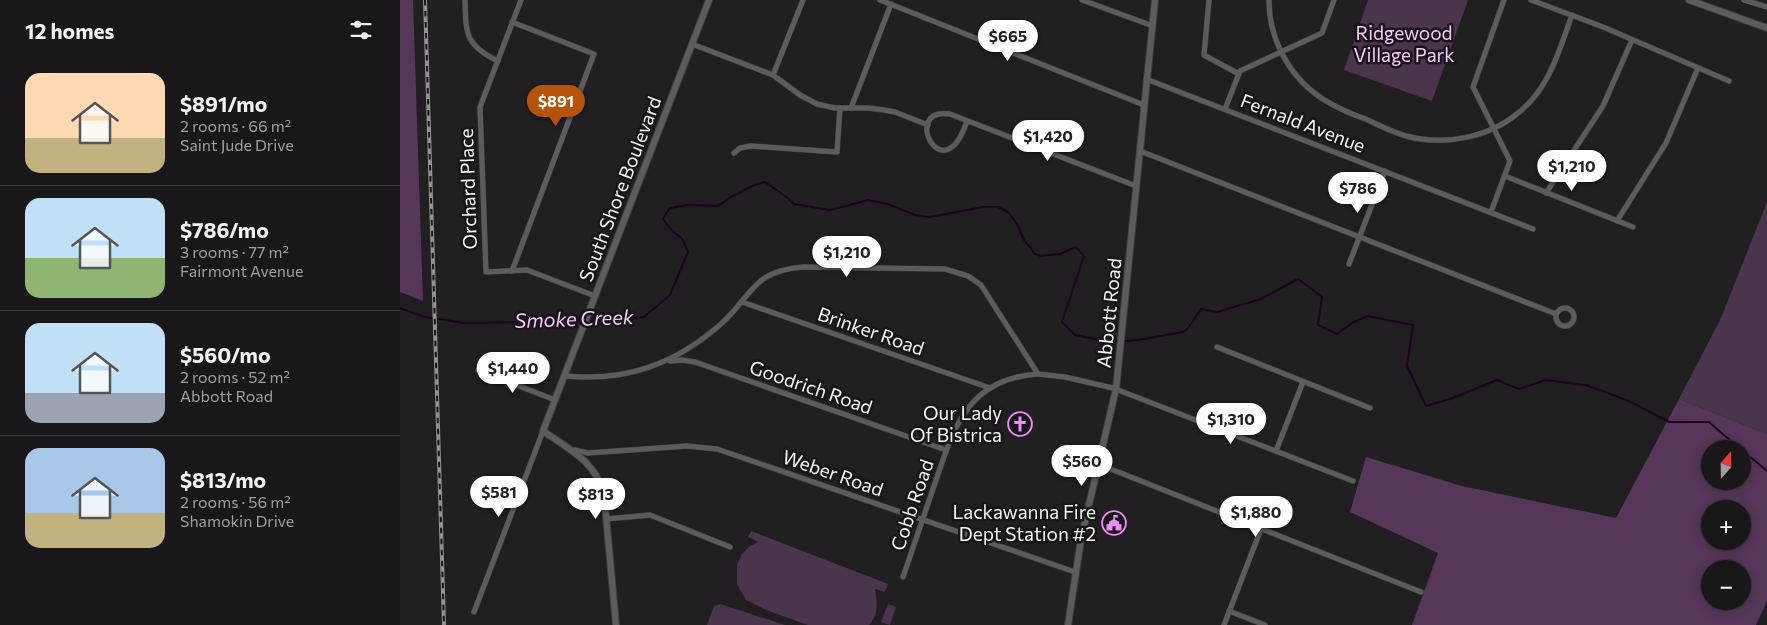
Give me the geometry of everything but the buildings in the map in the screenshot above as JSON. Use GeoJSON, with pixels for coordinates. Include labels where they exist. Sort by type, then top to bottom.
{"type":"FeatureCollection","features":[{"type":"Feature","properties":{"kind":"street"},"geometry":{"type":"LineString","coordinates":[[465,0],[466,25],[470,39],[480,51],[498,61]]}},
{"type":"Feature","properties":{"kind":"street","name":"Orchard Place"},"geometry":{"type":"LineString","coordinates":[[521,0],[480,106],[486,272],[527,270],[595,296]]}},
{"type":"Feature","properties":{"kind":"street","name":"South Shore Boulevard"},"geometry":{"type":"LineString","coordinates":[[474,612],[709,0]]}},
{"type":"Feature","properties":{"kind":"street"},"geometry":{"type":"LineString","coordinates":[[773,75],[803,0]]}},
{"type":"Feature","properties":{"kind":"street"},"geometry":{"type":"LineString","coordinates":[[880,0],[1144,105]]}},
{"type":"Feature","properties":{"kind":"street"},"geometry":{"type":"LineString","coordinates":[[1082,0],[1153,26]]}},
{"type":"Feature","properties":{"kind":"street","name":"Abbott Road"},"geometry":{"type":"LineString","coordinates":[[1068,625],[1075,572],[1116,389],[1155,0]]}},
{"type":"Feature","properties":{"kind":"street"},"geometry":{"type":"LineString","coordinates":[[1209,0],[1204,55],[1239,74]]}},
{"type":"Feature","properties":{"kind":"street"},"geometry":{"type":"LineString","coordinates":[[1269,0],[1271,24],[1281,52],[1300,78],[1326,101],[1403,135],[1422,139],[1452,140],[1479,134],[1519,113],[1543,85],[1555,62],[1572,15]]}},
{"type":"Feature","properties":{"kind":"street"},"geometry":{"type":"LineString","coordinates":[[1224,109],[1240,71],[1322,33],[1334,0]]}},
{"type":"Feature","properties":{"kind":"street"},"geometry":{"type":"LineString","coordinates":[[1491,212],[1510,162],[1473,87],[1504,0]]}},
{"type":"Feature","properties":{"kind":"street"},"geometry":{"type":"LineString","coordinates":[[1530,0],[1572,15],[1729,81]]}},
{"type":"Feature","properties":{"kind":"street"},"geometry":{"type":"LineString","coordinates":[[1689,0],[1767,28]]}},
{"type":"Feature","properties":{"kind":"street"},"geometry":{"type":"LineString","coordinates":[[1744,0],[1767,7]]}},
{"type":"Feature","properties":{"kind":"street"},"geometry":{"type":"LineString","coordinates":[[851,108],[891,4]]}},
{"type":"Feature","properties":{"kind":"street"},"geometry":{"type":"LineString","coordinates":[[512,22],[594,54],[512,271]]}},
{"type":"Feature","properties":{"kind":"street"},"geometry":{"type":"LineString","coordinates":[[1546,193],[1603,106],[1632,40]]}},
{"type":"Feature","properties":{"kind":"street"},"geometry":{"type":"LineString","coordinates":[[692,44],[773,75],[809,100],[826,107],[868,108],[895,112],[928,125]]}},
{"type":"Feature","properties":{"kind":"street"},"geometry":{"type":"LineString","coordinates":[[1617,221],[1666,143],[1698,68]]}},
{"type":"Feature","properties":{"kind":"street","name":"Fernald Avenue"},"geometry":{"type":"LineString","coordinates":[[1146,79],[1533,229]]}},
{"type":"Feature","properties":{"kind":"street"},"geometry":{"type":"LineString","coordinates":[[734,153],[740,148],[751,146],[837,152],[840,108]]}},
{"type":"Feature","properties":{"kind":"street"},"geometry":{"type":"LineString","coordinates":[[967,121],[958,142],[950,148],[944,149],[935,146],[928,139],[926,133],[928,125],[935,116],[945,113],[967,121],[1136,186]]}},
{"type":"Feature","properties":{"kind":"street"},"geometry":{"type":"LineString","coordinates":[[1140,151],[1556,314]]}},
{"type":"Feature","properties":{"kind":"street"},"geometry":{"type":"LineString","coordinates":[[1349,264],[1385,171]]}},
{"type":"Feature","properties":{"kind":"street"},"geometry":{"type":"LineString","coordinates":[[1505,176],[1634,227]]}},
{"type":"Feature","properties":{"kind":"street"},"geometry":{"type":"LineString","coordinates":[[565,376],[591,378],[610,376],[642,370],[678,356],[702,339],[742,302],[757,283],[773,273],[789,268],[948,269],[968,276],[981,285],[1038,374]]}},
{"type":"Feature","properties":{"kind":"street","name":"Brinker Road"},"geometry":{"type":"LineString","coordinates":[[742,302],[990,388]]}},
{"type":"Feature","properties":{"kind":"street"},"geometry":{"type":"LineString","coordinates":[[1217,347],[1370,408]]}},
{"type":"Feature","properties":{"kind":"street","name":"Goodrich Road"},"geometry":{"type":"LineString","coordinates":[[665,362],[682,360],[695,362],[946,450]]}},
{"type":"Feature","properties":{"kind":"street"},"geometry":{"type":"LineString","coordinates":[[478,370],[555,400]]}},
{"type":"Feature","properties":{"kind":"street","name":"Cobb Road"},"geometry":{"type":"LineString","coordinates":[[902,577],[946,450],[960,418],[975,399],[990,388],[1026,375],[1038,374],[1065,377],[1116,389],[1353,481]]}},
{"type":"Feature","properties":{"kind":"street"},"geometry":{"type":"LineString","coordinates":[[1276,451],[1304,382]]}},
{"type":"Feature","properties":{"kind":"street"},"geometry":{"type":"LineString","coordinates":[[543,431],[574,450],[585,460],[598,477],[604,494],[616,625]]}},
{"type":"Feature","properties":{"kind":"street","name":"Weber Road"},"geometry":{"type":"LineString","coordinates":[[574,450],[588,453],[687,446],[717,449],[1075,572]]}},
{"type":"Feature","properties":{"kind":"street"},"geometry":{"type":"LineString","coordinates":[[1098,464],[1421,592]]}},
{"type":"Feature","properties":{"kind":"street"},"geometry":{"type":"LineString","coordinates":[[606,519],[650,515],[730,547]]}},
{"type":"Feature","properties":{"kind":"street"},"geometry":{"type":"LineString","coordinates":[[1224,625],[1260,529]]}},
{"type":"Feature","properties":{"kind":"street"},"geometry":{"type":"LineString","coordinates":[[1229,611],[1265,625]]}},
{"type":"Feature","properties":{"kind":"green space","name":"Ridgewood Village Park"},"geometry":{"type":"Polygon","coordinates":[[[1368,0],[1468,0],[1432,101],[1344,70],[1368,0]]]}},
{"type":"Feature","properties":{"kind":"green space"},"geometry":{"type":"Polygon","coordinates":[[[1767,202],[1767,434],[1679,399],[1721,318],[1767,202]]]}},
{"type":"Feature","properties":{"kind":"green space"},"geometry":{"type":"Polygon","coordinates":[[[751,531],[888,584],[885,592],[875,589],[876,608],[874,617],[869,625],[808,625],[766,610],[746,600],[737,584],[737,565],[742,554],[750,546],[758,542],[748,537],[751,531]]]}},
{"type":"Feature","properties":{"kind":"green space"},"geometry":{"type":"Polygon","coordinates":[[[720,604],[785,625],[707,625],[714,606],[720,604]]]}},
{"type":"Feature","properties":{"kind":"green space"},"geometry":{"type":"Polygon","coordinates":[[[888,604],[896,607],[890,625],[881,622],[888,604]]]}},
{"type":"Feature","properties":{"kind":"shaded area"},"geometry":{"type":"Polygon","coordinates":[[[400,0],[413,0],[423,301],[400,292],[400,0]]]}},
{"type":"Feature","properties":{"kind":"shaded area"},"geometry":{"type":"Polygon","coordinates":[[[1679,399],[1767,434],[1767,601],[1756,625],[1412,625],[1438,553],[1350,512],[1366,457],[1462,486],[1616,518],[1679,399]]]}},
{"type":"Feature","properties":{"kind":"waterway","name":"Smoke Creek"},"geometry":{"type":"LineString","coordinates":[[400,308],[425,317],[465,323],[571,319],[612,322],[644,317],[670,295],[688,252],[683,240],[668,227],[663,218],[670,208],[688,205],[718,206],[754,185],[765,182],[794,204],[830,210],[868,200],[888,204],[915,215],[930,217],[983,207],[998,207],[1008,212],[1017,224],[1024,240],[1035,254],[1041,256],[1060,254],[1076,247],[1084,256],[1062,322],[1075,335],[1109,342],[1138,340],[1183,332],[1189,327],[1201,309],[1217,312],[1261,299],[1298,279],[1322,297],[1318,325],[1337,334],[1352,323],[1367,316],[1413,325],[1407,366],[1426,406],[1453,398],[1497,380],[1519,389],[1546,380],[1586,385],[1629,401],[1669,422],[1709,422],[1730,440]]}},
{"type":"Feature","properties":{"kind":"waterway","name":"Smoke Creek"},"geometry":{"type":"LineString","coordinates":[[1751,458],[1767,471]]}},
{"type":"Feature","properties":{"kind":"railway"},"geometry":{"type":"LineString","coordinates":[[425,0],[444,625]]}},
{"type":"Feature","properties":{"kind":"place","name":"Our Lady Of Bistrica"},"geometry":{"type":"Point","coordinates":[1020,424]}},
{"type":"Feature","properties":{"kind":"place","name":"Lackawanna Fire Dept Station #2"},"geometry":{"type":"Point","coordinates":[1114,523]}}]}
